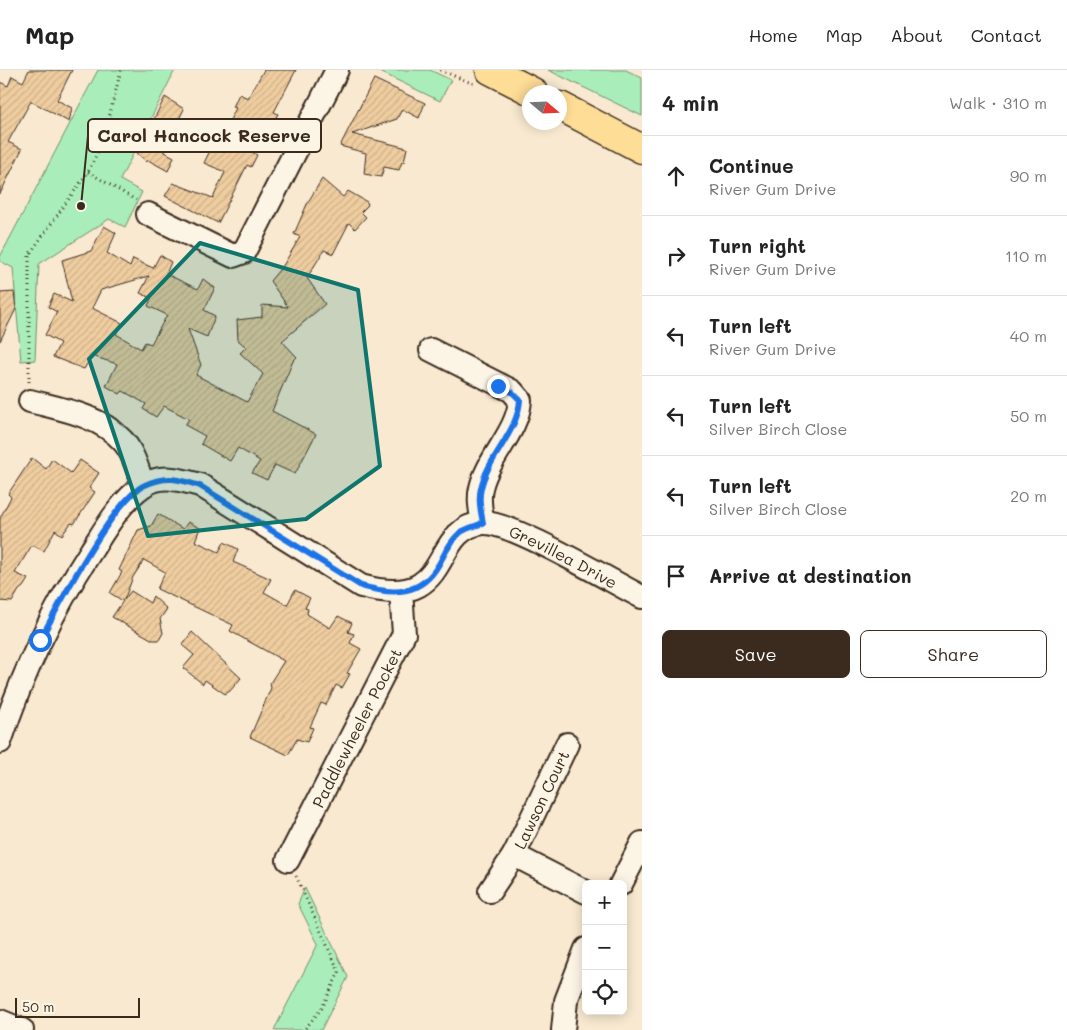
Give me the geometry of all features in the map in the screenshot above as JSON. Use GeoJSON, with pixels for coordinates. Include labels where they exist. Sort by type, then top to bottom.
{"type":"FeatureCollection","features":[{"type":"Feature","properties":{"kind":"main road"},"geometry":{"type":"LineString","coordinates":[[490,70],[522,86]]}},
{"type":"Feature","properties":{"kind":"main road"},"geometry":{"type":"LineString","coordinates":[[567,110],[642,149]]}},
{"type":"Feature","properties":{"kind":"street"},"geometry":{"type":"LineString","coordinates":[[148,214],[233,256],[244,252],[337,70]]}},
{"type":"Feature","properties":{"kind":"street"},"geometry":{"type":"LineString","coordinates":[[1,736],[28,664],[68,588],[123,505],[144,485],[173,477],[200,486],[361,586],[383,592],[401,591],[417,588],[433,575],[453,540],[463,531],[483,523],[480,489],[486,473],[519,412],[520,400],[512,392],[431,350]]}},
{"type":"Feature","properties":{"kind":"street"},"geometry":{"type":"LineString","coordinates":[[30,401],[84,417],[105,427],[122,440],[132,455],[144,485]]}},
{"type":"Feature","properties":{"kind":"street","name":"Grevillea Drive"},"geometry":{"type":"LineString","coordinates":[[483,523],[514,530],[642,597]]}},
{"type":"Feature","properties":{"kind":"street","name":"Paddlewheeler Pocket"},"geometry":{"type":"LineString","coordinates":[[288,860],[404,634],[401,591]]}},
{"type":"Feature","properties":{"kind":"street","name":"Lawson Court"},"geometry":{"type":"LineString","coordinates":[[490,891],[514,855],[568,744]]}},
{"type":"Feature","properties":{"kind":"street"},"geometry":{"type":"LineString","coordinates":[[623,880],[642,843]]}},
{"type":"Feature","properties":{"kind":"street","name":"Lawson Court"},"geometry":{"type":"LineString","coordinates":[[514,855],[582,890]]}},
{"type":"Feature","properties":{"kind":"street"},"geometry":{"type":"LineString","coordinates":[[563,1030],[566,1001],[582,959]]}},
{"type":"Feature","properties":{"kind":"street"},"geometry":{"type":"LineString","coordinates":[[0,1021],[22,1030]]}},
{"type":"Feature","properties":{"kind":"path"},"geometry":{"type":"LineString","coordinates":[[30,401],[29,255],[88,172],[103,141],[121,70]]}},
{"type":"Feature","properties":{"kind":"path"},"geometry":{"type":"LineString","coordinates":[[88,172],[140,202],[148,214]]}},
{"type":"Feature","properties":{"kind":"path"},"geometry":{"type":"LineString","coordinates":[[288,860],[339,972],[322,1008],[304,1030]]}},
{"type":"Feature","properties":{"kind":"highlighted area"},"geometry":{"type":"Polygon","coordinates":[[[200,243],[358,290],[380,466],[306,519],[148,536],[89,359],[200,243]]]}},
{"type":"Feature","properties":{"kind":"green space"},"geometry":{"type":"Polygon","coordinates":[[[98,70],[175,70],[120,180],[142,192],[125,227],[109,219],[39,264],[35,360],[21,361],[13,268],[0,261],[0,257],[98,70]]]}},
{"type":"Feature","properties":{"kind":"green space"},"geometry":{"type":"Polygon","coordinates":[[[376,70],[430,70],[451,80],[440,101],[376,70]]]}},
{"type":"Feature","properties":{"kind":"green space"},"geometry":{"type":"Polygon","coordinates":[[[548,70],[626,70],[642,78],[642,116],[548,70]]]}},
{"type":"Feature","properties":{"kind":"green space"},"geometry":{"type":"Polygon","coordinates":[[[305,888],[348,977],[321,1030],[274,1030],[318,944],[298,904],[305,888]]]}},
{"type":"Feature","properties":{"kind":"building"},"geometry":{"type":"Polygon","coordinates":[[[29,70],[72,70],[57,100],[72,108],[69,122],[31,101],[8,142],[22,149],[0,194],[0,82],[8,86],[12,76],[23,82],[29,70]]]}},
{"type":"Feature","properties":{"kind":"building"},"geometry":{"type":"Polygon","coordinates":[[[264,70],[296,70],[274,112],[278,114],[271,126],[257,119],[244,147],[257,155],[251,167],[247,165],[218,223],[165,196],[173,183],[213,198],[225,172],[204,163],[218,134],[222,136],[236,108],[233,107],[239,94],[248,98],[264,70]]]}},
{"type":"Feature","properties":{"kind":"building"},"geometry":{"type":"Polygon","coordinates":[[[374,79],[425,103],[419,118],[402,109],[397,119],[352,134],[407,148],[404,162],[402,162],[399,170],[384,167],[381,177],[364,174],[366,153],[340,146],[374,79]]]}},
{"type":"Feature","properties":{"kind":"building"},"geometry":{"type":"Polygon","coordinates":[[[165,97],[184,109],[163,151],[174,157],[168,171],[148,160],[147,162],[137,153],[165,97]]]}},
{"type":"Feature","properties":{"kind":"building"},"geometry":{"type":"Polygon","coordinates":[[[322,179],[343,197],[348,191],[367,202],[368,205],[361,212],[366,217],[355,229],[349,223],[333,254],[324,250],[307,278],[325,304],[282,341],[297,357],[293,361],[272,411],[316,434],[295,474],[275,465],[267,480],[252,473],[260,461],[238,448],[230,461],[201,444],[205,436],[185,425],[189,419],[164,406],[156,417],[143,409],[146,404],[123,391],[120,394],[106,386],[117,364],[92,356],[84,369],[53,357],[60,343],[45,335],[57,312],[48,307],[54,294],[72,302],[62,260],[91,251],[104,226],[116,233],[107,253],[130,267],[133,259],[153,268],[160,255],[171,262],[166,274],[198,289],[203,279],[215,288],[204,310],[215,316],[207,337],[188,329],[201,365],[196,375],[247,402],[263,374],[240,353],[246,347],[238,340],[237,320],[262,317],[262,305],[288,307],[270,281],[284,264],[300,237],[294,234],[308,202],[322,179]],[[149,276],[101,290],[92,308],[122,323],[116,334],[141,349],[145,342],[151,344],[167,315],[148,306],[151,298],[140,293],[149,276]]]}},
{"type":"Feature","properties":{"kind":"building"},"geometry":{"type":"Polygon","coordinates":[[[14,292],[16,309],[0,341],[0,293],[14,292]]]}},
{"type":"Feature","properties":{"kind":"building"},"geometry":{"type":"Polygon","coordinates":[[[32,458],[46,469],[52,459],[71,473],[80,460],[99,473],[89,488],[95,492],[74,524],[71,523],[62,535],[55,530],[44,551],[32,545],[15,573],[28,579],[12,602],[0,601],[0,518],[11,497],[8,494],[32,458]]]}},
{"type":"Feature","properties":{"kind":"building"},"geometry":{"type":"Polygon","coordinates":[[[158,514],[183,529],[188,522],[200,528],[195,541],[219,552],[224,542],[238,549],[233,562],[271,579],[264,592],[287,605],[295,590],[310,598],[305,608],[308,609],[307,614],[330,628],[338,616],[352,623],[348,632],[354,634],[350,643],[361,649],[347,673],[350,674],[342,688],[336,685],[326,705],[321,703],[310,727],[313,728],[307,742],[297,739],[288,755],[250,737],[271,688],[270,683],[284,661],[230,631],[233,625],[157,589],[165,572],[144,560],[133,577],[124,600],[131,591],[150,603],[153,596],[167,609],[160,619],[163,633],[159,640],[153,640],[112,617],[123,601],[110,593],[122,572],[119,570],[138,530],[151,526],[158,514]]]}},
{"type":"Feature","properties":{"kind":"building"},"geometry":{"type":"Polygon","coordinates":[[[192,632],[241,678],[225,694],[205,680],[203,684],[183,668],[194,655],[182,645],[192,632]]]}},
{"type":"Feature","properties":{"kind":"place","name":"Carol Hancock Reserve"},"geometry":{"type":"Point","coordinates":[81,206]}},
{"type":"Feature","properties":{"kind":"route"},"geometry":{"type":"LineString","coordinates":[[40,640],[68,588],[99,538],[123,505],[144,485],[173,477],[200,486],[361,586],[383,592],[417,588],[433,575],[453,540],[463,531],[483,523],[480,489],[486,473],[519,412],[520,400],[512,392],[498,386]]}}]}
